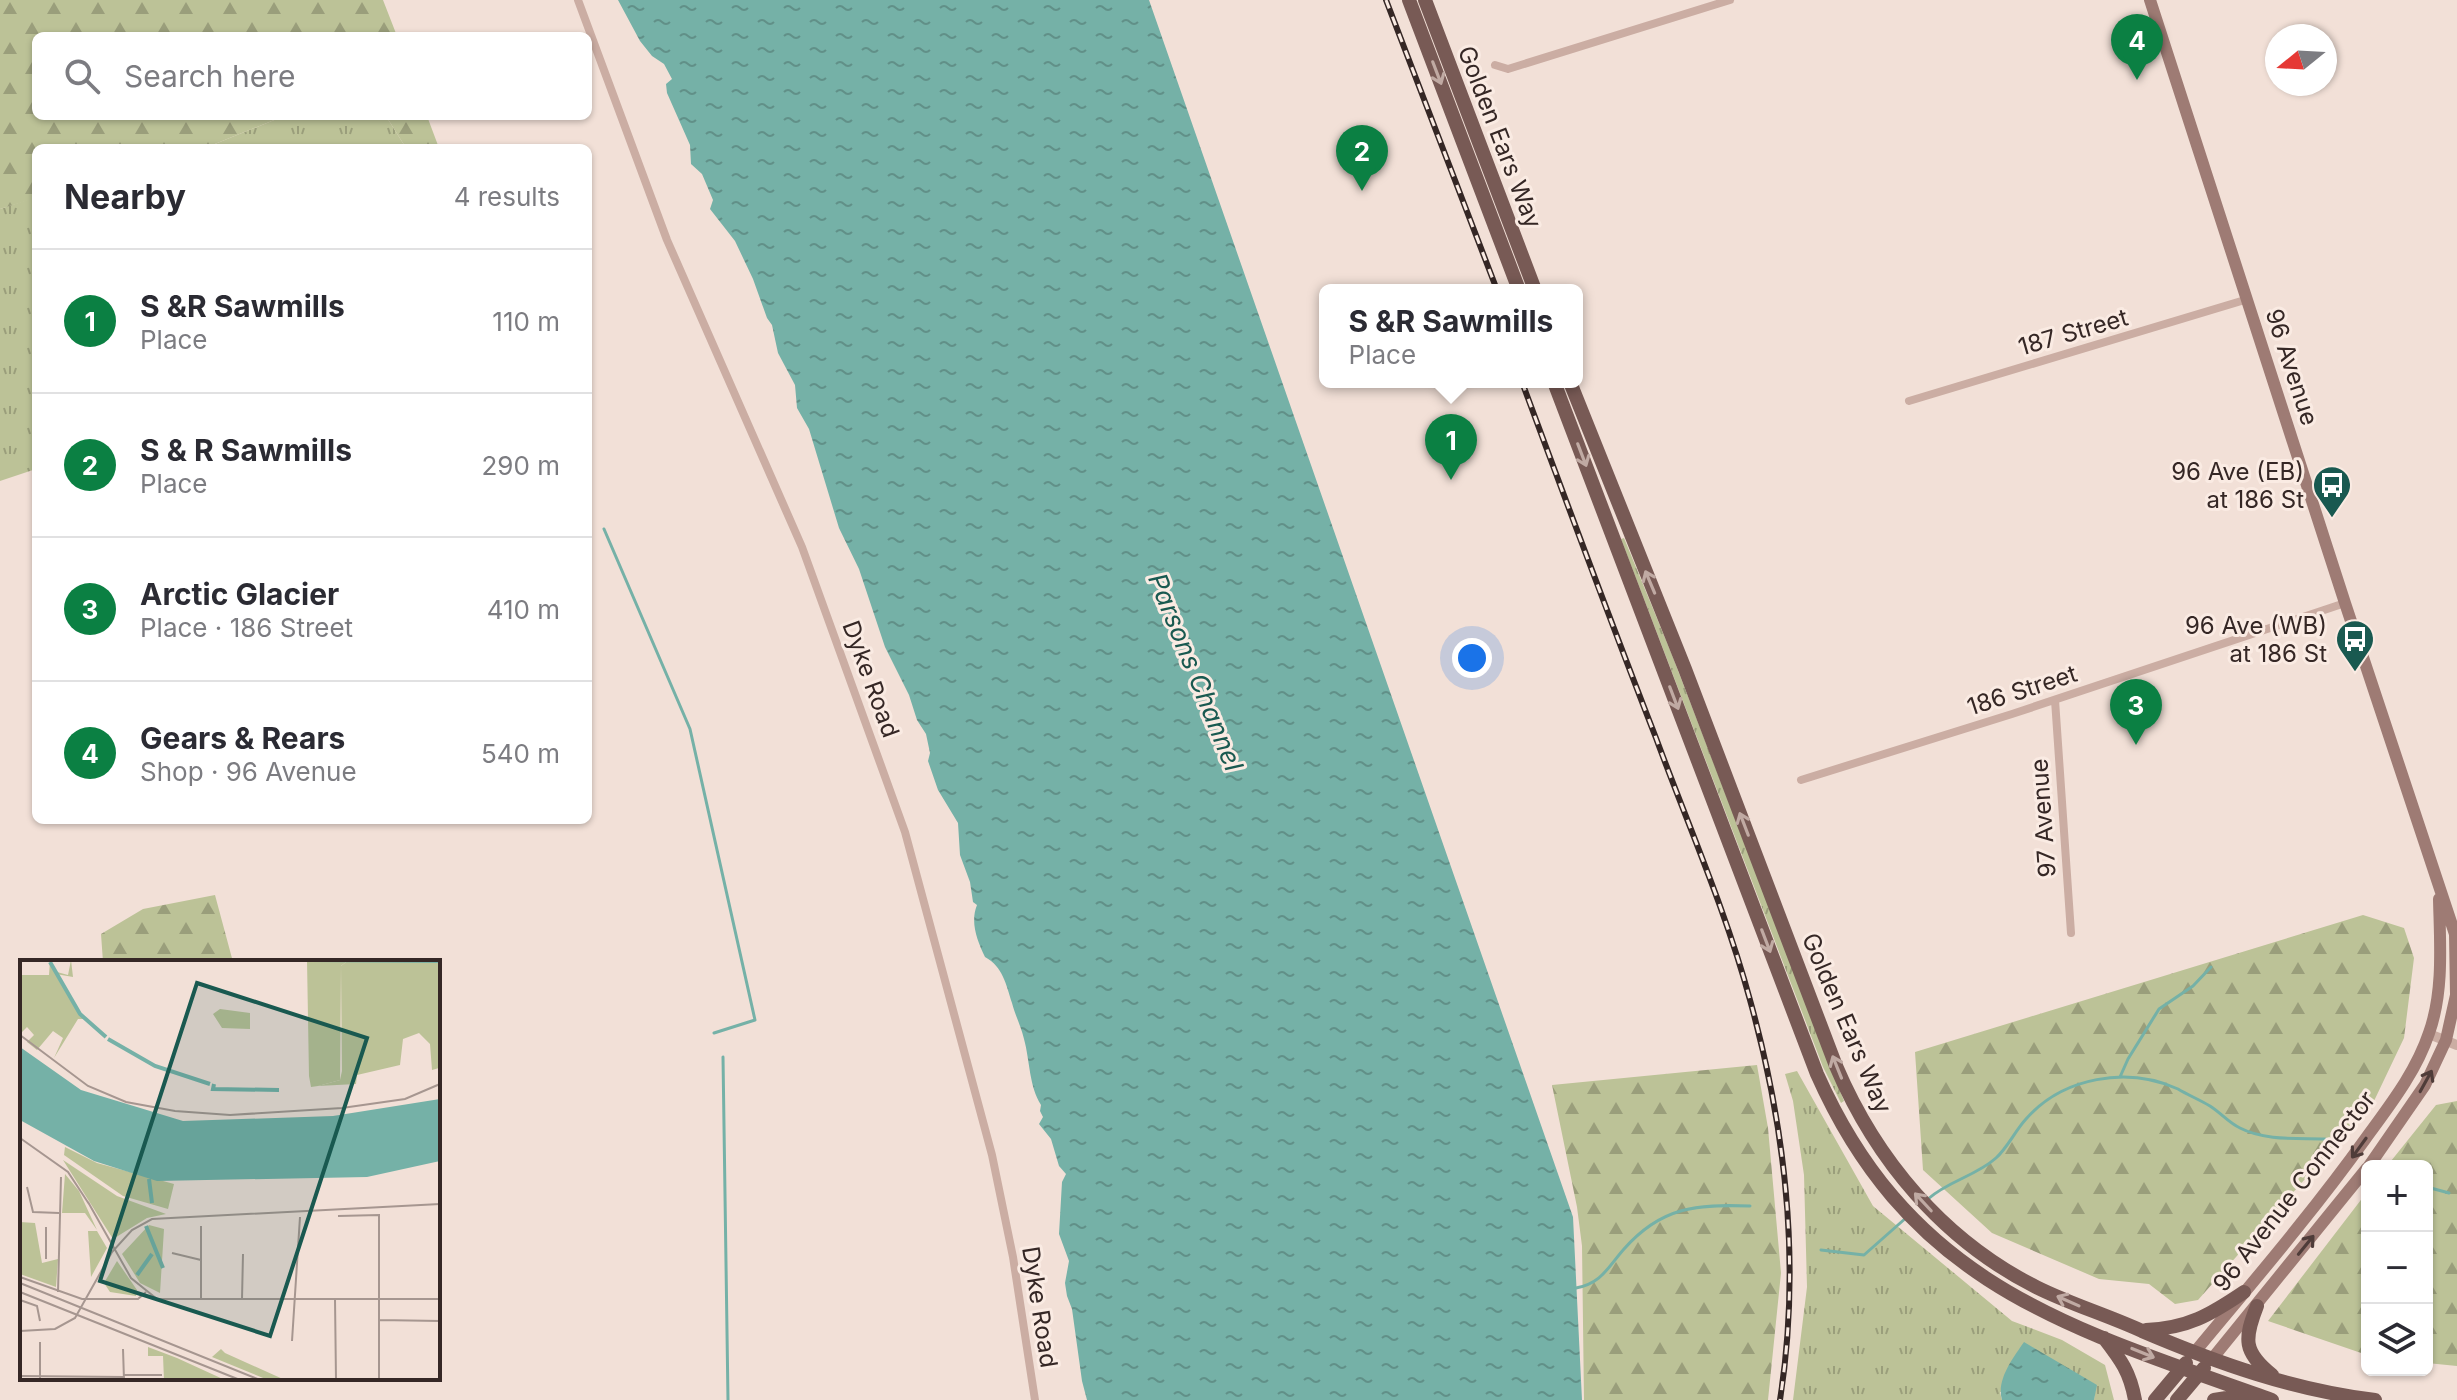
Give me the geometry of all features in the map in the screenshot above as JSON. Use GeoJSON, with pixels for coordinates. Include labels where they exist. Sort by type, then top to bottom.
{"type":"FeatureCollection","features":[{"type":"Feature","properties":{"kind":"main road","name":"Golden Ears Way"},"geometry":{"type":"LineString","coordinates":[[1409,0],[1517,284]]}},
{"type":"Feature","properties":{"kind":"main road","name":"Golden Ears Way"},"geometry":{"type":"LineString","coordinates":[[1425,0],[1533,284]]}},
{"type":"Feature","properties":{"kind":"main road","name":"96 Avenue"},"geometry":{"type":"LineString","coordinates":[[2150,0],[2455,934],[2456,995],[2452,1042]]}},
{"type":"Feature","properties":{"kind":"main road","name":"Golden Ears Way"},"geometry":{"type":"LineString","coordinates":[[1556,388],[1817,1074],[1833,1109],[1868,1168],[1917,1225],[1969,1269],[2025,1304],[2182,1368],[2272,1400]]}},
{"type":"Feature","properties":{"kind":"main road","name":"Golden Ears Way"},"geometry":{"type":"LineString","coordinates":[[1572,388],[1685,669],[1836,1066],[1872,1136],[1894,1168],[1926,1206],[1981,1253],[2035,1286],[2194,1353],[2282,1383],[2375,1400]]}},
{"type":"Feature","properties":{"kind":"main road","name":"96 Avenue"},"geometry":{"type":"LineString","coordinates":[[2429,1034],[2440,969],[2438,884]]}},
{"type":"Feature","properties":{"kind":"main road","name":"96 Avenue Connector"},"geometry":{"type":"LineString","coordinates":[[2155,1400],[2344,1170],[2399,1092],[2418,1061],[2429,1034]]}},
{"type":"Feature","properties":{"kind":"main road","name":"96 Avenue Connector"},"geometry":{"type":"LineString","coordinates":[[2373,1160],[2452,1042]]}},
{"type":"Feature","properties":{"kind":"main road","name":"96 Avenue Connector"},"geometry":{"type":"LineString","coordinates":[[2177,1400],[2361,1176]]}},
{"type":"Feature","properties":{"kind":"main road"},"geometry":{"type":"LineString","coordinates":[[2140,1330],[2186,1325],[2244,1292]]}},
{"type":"Feature","properties":{"kind":"main road"},"geometry":{"type":"LineString","coordinates":[[2257,1306],[2247,1332],[2249,1349],[2259,1365],[2282,1383]]}},
{"type":"Feature","properties":{"kind":"main road"},"geometry":{"type":"LineString","coordinates":[[2104,1337],[2131,1378],[2135,1400]]}},
{"type":"Feature","properties":{"kind":"main road"},"geometry":{"type":"LineString","coordinates":[[2214,1400],[2233,1397],[2261,1400]]}},
{"type":"Feature","properties":{"kind":"street","name":"Dyke Road"},"geometry":{"type":"LineString","coordinates":[[578,0],[590,32]]}},
{"type":"Feature","properties":{"kind":"street"},"geometry":{"type":"LineString","coordinates":[[1495,65],[1508,69],[1730,0]]}},
{"type":"Feature","properties":{"kind":"street","name":"Dyke Road"},"geometry":{"type":"LineString","coordinates":[[592,38],[667,240],[802,547],[905,832],[992,1155],[1013,1257],[1035,1400]]}},
{"type":"Feature","properties":{"kind":"street","name":"187 Street"},"geometry":{"type":"LineString","coordinates":[[1909,401],[2248,299]]}},
{"type":"Feature","properties":{"kind":"street","name":"186 Street"},"geometry":{"type":"LineString","coordinates":[[1801,780],[2055,700],[2345,603]]}},
{"type":"Feature","properties":{"kind":"street","name":"97 Avenue"},"geometry":{"type":"LineString","coordinates":[[2055,700],[2071,933]]}},
{"type":"Feature","properties":{"kind":"street"},"geometry":{"type":"LineString","coordinates":[[2429,1034],[2452,1042]]}},
{"type":"Feature","properties":{"kind":"green space"},"geometry":{"type":"Polygon","coordinates":[[[0,0],[383,0],[395,32],[32,32],[32,120],[274,120],[215,144],[32,144],[32,199],[0,209],[0,0]]]}},
{"type":"Feature","properties":{"kind":"green space"},"geometry":{"type":"Polygon","coordinates":[[[274,120],[388,120],[404,144],[215,144],[274,120]]]}},
{"type":"Feature","properties":{"kind":"green space"},"geometry":{"type":"Polygon","coordinates":[[[388,120],[428,120],[438,144],[404,144],[388,120]]]}},
{"type":"Feature","properties":{"kind":"green space"},"geometry":{"type":"Polygon","coordinates":[[[32,198],[32,470],[0,481],[0,209],[32,198]]]}},
{"type":"Feature","properties":{"kind":"green space"},"geometry":{"type":"Polygon","coordinates":[[[1624,538],[1844,1101],[1841,1103],[1823,1067],[1621,539],[1624,538]]]}},
{"type":"Feature","properties":{"kind":"green space"},"geometry":{"type":"Polygon","coordinates":[[[215,895],[232,960],[103,960],[101,934],[143,909],[215,895]]]}},
{"type":"Feature","properties":{"kind":"green space"},"geometry":{"type":"Polygon","coordinates":[[[2363,915],[2404,928],[2414,958],[2404,1038],[2374,1101],[2198,1300],[2175,1304],[2149,1284],[2099,1279],[1992,1233],[1923,1170],[1915,1052],[2363,915]]]}},
{"type":"Feature","properties":{"kind":"green space"},"geometry":{"type":"Polygon","coordinates":[[[1757,1065],[1768,1128],[1781,1273],[1768,1400],[1584,1400],[1582,1246],[1552,1085],[1757,1065]]]}},
{"type":"Feature","properties":{"kind":"green space"},"geometry":{"type":"Polygon","coordinates":[[[1797,1071],[1873,1206],[2012,1321],[2062,1340],[2105,1365],[2114,1400],[2094,1400],[2096,1385],[2000,1392],[2002,1400],[1793,1400],[1807,1287],[1804,1175],[1793,1101],[1785,1074],[1797,1071]]]}},
{"type":"Feature","properties":{"kind":"green space"},"geometry":{"type":"Polygon","coordinates":[[[2457,1101],[2457,1366],[2433,1364],[2433,1160],[2392,1160],[2436,1105],[2457,1101]]]}},
{"type":"Feature","properties":{"kind":"green space"},"geometry":{"type":"Polygon","coordinates":[[[2361,1200],[2361,1353],[2268,1321],[2361,1200]]]}},
{"type":"Feature","properties":{"kind":"water","name":"Parsons Channel"},"geometry":{"type":"Polygon","coordinates":[[[618,0],[1149,0],[1573,1217],[1582,1400],[1087,1400],[1065,1283],[1069,1261],[1059,1234],[1062,1182],[1066,1174],[1059,1166],[1051,1139],[1039,1124],[1043,1117],[1041,1105],[1034,1090],[1023,1034],[1006,983],[996,966],[985,957],[977,938],[974,918],[977,905],[973,902],[970,882],[960,855],[958,823],[938,790],[928,761],[930,753],[926,734],[885,647],[859,569],[839,528],[809,429],[797,408],[795,385],[778,353],[772,325],[735,241],[710,209],[713,200],[702,174],[691,164],[690,145],[667,93],[666,84],[672,79],[664,64],[652,56],[640,41],[618,0]]]}},
{"type":"Feature","properties":{"kind":"water"},"geometry":{"type":"Polygon","coordinates":[[[2024,1342],[2097,1385],[2094,1400],[2002,1400],[2003,1377],[2024,1342]]]}},
{"type":"Feature","properties":{"kind":"waterway"},"geometry":{"type":"LineString","coordinates":[[604,529],[690,729],[755,1020],[714,1033]]}},
{"type":"Feature","properties":{"kind":"waterway"},"geometry":{"type":"LineString","coordinates":[[2120,1077],[2159,1009],[2193,986],[2211,967]]}},
{"type":"Feature","properties":{"kind":"waterway"},"geometry":{"type":"LineString","coordinates":[[723,1057],[728,1400]]}},
{"type":"Feature","properties":{"kind":"waterway"},"geometry":{"type":"LineString","coordinates":[[1928,1199],[1996,1158],[2022,1124],[2058,1093],[2097,1080],[2117,1077],[2158,1082],[2206,1104],[2236,1126],[2250,1132],[2282,1138],[2325,1139]]}},
{"type":"Feature","properties":{"kind":"waterway"},"geometry":{"type":"LineString","coordinates":[[2433,1189],[2449,1193]]}},
{"type":"Feature","properties":{"kind":"waterway"},"geometry":{"type":"LineString","coordinates":[[1576,1288],[1598,1278],[1638,1235],[1666,1216],[1696,1208],[1750,1206]]}},
{"type":"Feature","properties":{"kind":"waterway"},"geometry":{"type":"LineString","coordinates":[[1821,1250],[1864,1255],[1907,1217]]}},
{"type":"Feature","properties":{"kind":"railway"},"geometry":{"type":"LineString","coordinates":[[1386,0],[1495,284]]}},
{"type":"Feature","properties":{"kind":"railway"},"geometry":{"type":"LineString","coordinates":[[1524,388],[1718,901],[1750,1000],[1773,1098],[1786,1198],[1789,1299],[1780,1400]]}},
{"type":"Feature","properties":{"kind":"place","name":"Gears & Rears"},"geometry":{"type":"Point","coordinates":[2137,80]}},
{"type":"Feature","properties":{"kind":"place","name":"S & R Sawmills"},"geometry":{"type":"Point","coordinates":[1362,191]}},
{"type":"Feature","properties":{"kind":"place","name":"S &R Sawmills"},"geometry":{"type":"Point","coordinates":[1451,480]}},
{"type":"Feature","properties":{"kind":"place","name":"96 Ave (EB) at 186 St"},"geometry":{"type":"Point","coordinates":[2332,519]}},
{"type":"Feature","properties":{"kind":"place","name":"96 Ave (WB) at 186 St"},"geometry":{"type":"Point","coordinates":[2355,673]}},
{"type":"Feature","properties":{"kind":"place","name":"Arctic Glacier"},"geometry":{"type":"Point","coordinates":[2136,745]}}]}
